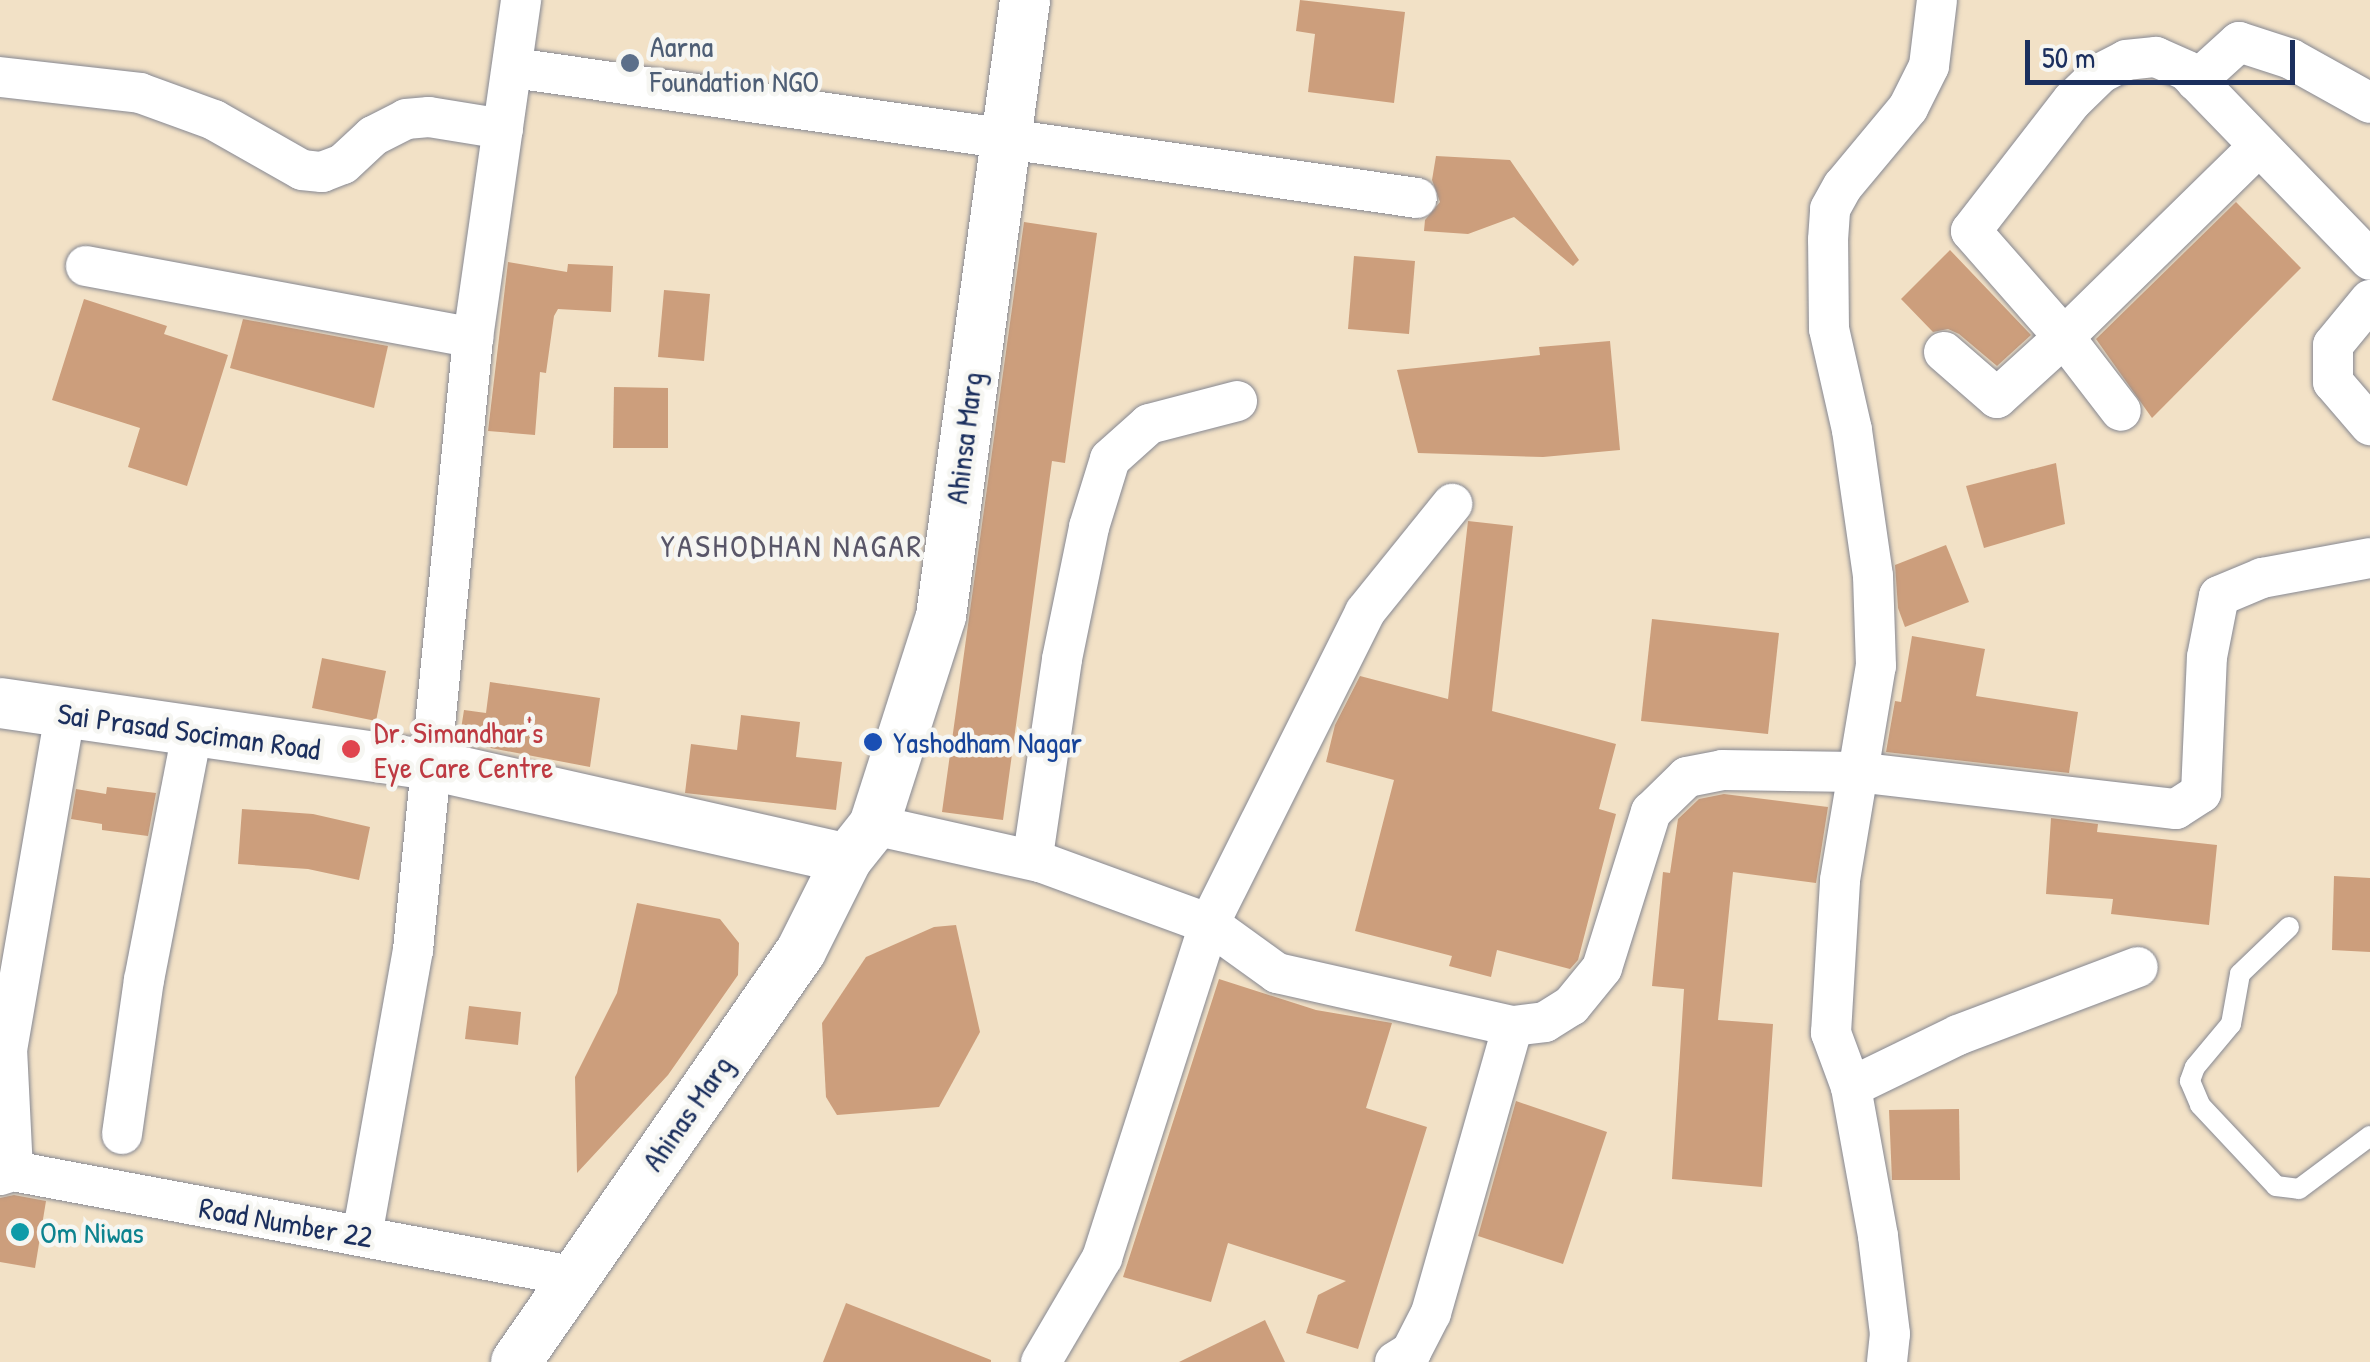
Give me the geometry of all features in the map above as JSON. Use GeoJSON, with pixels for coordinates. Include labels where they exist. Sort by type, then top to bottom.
{"type":"FeatureCollection","features":[{"type":"Feature","properties":{"kind":"street"},"geometry":{"type":"LineString","coordinates":[[362,1236],[413,950],[473,338],[521,0]]}},
{"type":"Feature","properties":{"kind":"street","name":"Ahinsa Marg"},"geometry":{"type":"LineString","coordinates":[[860,842],[941,616],[1003,136],[1025,0]]}},
{"type":"Feature","properties":{"kind":"street"},"geometry":{"type":"LineString","coordinates":[[1887,1362],[1890,1334],[1883,1275],[1851,1087],[1832,1033],[1840,880],[1876,666],[1873,576],[1852,430],[1829,330],[1830,209],[1908,108],[1929,66],[1932,4]]}},
{"type":"Feature","properties":{"kind":"street"},"geometry":{"type":"LineString","coordinates":[[2196,81],[2239,42],[2291,59],[2370,103]]}},
{"type":"Feature","properties":{"kind":"street"},"geometry":{"type":"LineString","coordinates":[[2121,411],[1971,231],[2072,101],[2101,74],[2126,60],[2156,57],[2187,71],[2370,260]]}},
{"type":"Feature","properties":{"kind":"street"},"geometry":{"type":"LineString","coordinates":[[514,68],[1417,198]]}},
{"type":"Feature","properties":{"kind":"street"},"geometry":{"type":"LineString","coordinates":[[0,77],[140,94],[214,120],[302,170],[322,172],[343,164],[372,136],[406,119],[429,117],[503,128]]}},
{"type":"Feature","properties":{"kind":"street"},"geometry":{"type":"LineString","coordinates":[[1944,352],[1992,398],[1997,398],[2064,338],[2258,147]]}},
{"type":"Feature","properties":{"kind":"street"},"geometry":{"type":"LineString","coordinates":[[86,266],[473,338]]}},
{"type":"Feature","properties":{"kind":"street"},"geometry":{"type":"LineString","coordinates":[[2370,300],[2333,345],[2333,382],[2370,425]]}},
{"type":"Feature","properties":{"kind":"street"},"geometry":{"type":"LineString","coordinates":[[1040,862],[1033,856],[1062,659],[1089,528],[1110,459],[1149,424],[1238,401]]}},
{"type":"Feature","properties":{"kind":"street"},"geometry":{"type":"LineString","coordinates":[[1041,1362],[1102,1258],[1209,924],[1366,612],[1452,504]]}},
{"type":"Feature","properties":{"kind":"street"},"geometry":{"type":"LineString","coordinates":[[860,842],[1040,862],[1209,924],[1276,973],[1513,1026],[1545,1022],[1572,1006],[1602,968],[1651,812],[1687,776],[1722,770],[1856,772],[2176,809],[2201,793],[2207,657],[2219,596],[2262,578],[2370,558]]}},
{"type":"Feature","properties":{"kind":"street","name":"Sai Prasad Sociman Road"},"geometry":{"type":"LineString","coordinates":[[0,704],[431,765],[860,842]]}},
{"type":"Feature","properties":{"kind":"street"},"geometry":{"type":"LineString","coordinates":[[6,1173],[7,1050],[65,714]]}},
{"type":"Feature","properties":{"kind":"street"},"geometry":{"type":"LineString","coordinates":[[122,1134],[178,787],[192,732]]}},
{"type":"Feature","properties":{"kind":"street","name":"Ahinas Marg"},"geometry":{"type":"LineString","coordinates":[[516,1362],[572,1276],[802,951],[860,842]]}},
{"type":"Feature","properties":{"kind":"street"},"geometry":{"type":"LineString","coordinates":[[1851,1087],[1958,1036],[2138,967]]}},
{"type":"Feature","properties":{"kind":"street"},"geometry":{"type":"LineString","coordinates":[[1395,1362],[1411,1352],[1431,1313],[1513,1026]]}},
{"type":"Feature","properties":{"kind":"street","name":"Road Number 22"},"geometry":{"type":"LineString","coordinates":[[6,1173],[572,1276]]}},
{"type":"Feature","properties":{"kind":"lane"},"geometry":{"type":"LineString","coordinates":[[2289,927],[2240,974],[2231,1024],[2195,1067],[2190,1082],[2200,1105],[2276,1186],[2298,1189],[2370,1136]]}},
{"type":"Feature","properties":{"kind":"building"},"geometry":{"type":"Polygon","coordinates":[[[1300,0],[1405,12],[1394,103],[1308,92],[1315,34],[1296,31],[1300,0]]]}},
{"type":"Feature","properties":{"kind":"building"},"geometry":{"type":"Polygon","coordinates":[[[1436,156],[1510,160],[1579,260],[1573,266],[1514,217],[1468,234],[1424,231],[1425,220],[1440,202],[1432,180],[1436,156]]]}},
{"type":"Feature","properties":{"kind":"building"},"geometry":{"type":"Polygon","coordinates":[[[2236,202],[2301,268],[2152,418],[2096,339],[2236,202]]]}},
{"type":"Feature","properties":{"kind":"building"},"geometry":{"type":"Polygon","coordinates":[[[1024,222],[1097,233],[1065,463],[1052,461],[1003,820],[942,812],[1024,222]]]}},
{"type":"Feature","properties":{"kind":"building"},"geometry":{"type":"Polygon","coordinates":[[[1950,250],[2031,335],[1997,366],[1959,334],[1948,329],[1933,332],[1901,299],[1950,250]]]}},
{"type":"Feature","properties":{"kind":"building"},"geometry":{"type":"Polygon","coordinates":[[[1354,256],[1415,261],[1409,334],[1348,329],[1354,256]]]}},
{"type":"Feature","properties":{"kind":"building"},"geometry":{"type":"Polygon","coordinates":[[[508,262],[567,272],[568,264],[613,266],[611,312],[558,309],[554,316],[546,373],[540,372],[535,435],[488,431],[508,262]]]}},
{"type":"Feature","properties":{"kind":"building"},"geometry":{"type":"Polygon","coordinates":[[[664,290],[710,294],[704,361],[658,357],[664,290]]]}},
{"type":"Feature","properties":{"kind":"building"},"geometry":{"type":"Polygon","coordinates":[[[84,299],[167,326],[164,334],[228,355],[187,486],[128,467],[140,428],[52,400],[84,299]]]}},
{"type":"Feature","properties":{"kind":"building"},"geometry":{"type":"Polygon","coordinates":[[[243,319],[388,346],[374,408],[230,368],[243,319]]]}},
{"type":"Feature","properties":{"kind":"building"},"geometry":{"type":"Polygon","coordinates":[[[1610,341],[1620,450],[1543,457],[1418,453],[1397,370],[1540,355],[1539,347],[1610,341]]]}},
{"type":"Feature","properties":{"kind":"building"},"geometry":{"type":"Polygon","coordinates":[[[614,387],[668,388],[668,448],[613,448],[614,387]]]}},
{"type":"Feature","properties":{"kind":"building"},"geometry":{"type":"Polygon","coordinates":[[[2056,463],[2065,524],[1984,548],[1966,486],[2056,463]]]}},
{"type":"Feature","properties":{"kind":"building"},"geometry":{"type":"Polygon","coordinates":[[[1468,521],[1513,526],[1492,711],[1616,744],[1599,809],[1616,814],[1578,960],[1570,969],[1497,950],[1491,977],[1449,966],[1452,956],[1355,931],[1394,780],[1326,762],[1335,725],[1360,676],[1448,699],[1468,521]]]}},
{"type":"Feature","properties":{"kind":"building"},"geometry":{"type":"Polygon","coordinates":[[[1946,545],[1969,602],[1905,627],[1898,608],[1895,565],[1946,545]]]}},
{"type":"Feature","properties":{"kind":"building"},"geometry":{"type":"Polygon","coordinates":[[[1652,619],[1779,633],[1768,734],[1641,721],[1652,619]]]}},
{"type":"Feature","properties":{"kind":"building"},"geometry":{"type":"Polygon","coordinates":[[[1912,636],[1985,649],[1976,696],[2078,712],[2069,773],[1886,752],[1895,701],[1901,702],[1912,636]]]}},
{"type":"Feature","properties":{"kind":"building"},"geometry":{"type":"Polygon","coordinates":[[[322,658],[386,671],[376,721],[312,708],[322,658]]]}},
{"type":"Feature","properties":{"kind":"building"},"geometry":{"type":"Polygon","coordinates":[[[490,682],[600,698],[590,767],[459,742],[464,710],[486,713],[490,682]]]}},
{"type":"Feature","properties":{"kind":"building"},"geometry":{"type":"Polygon","coordinates":[[[741,715],[800,722],[796,757],[842,762],[836,810],[685,793],[691,744],[737,750],[741,715]]]}},
{"type":"Feature","properties":{"kind":"building"},"geometry":{"type":"Polygon","coordinates":[[[107,787],[156,793],[148,836],[102,830],[102,824],[71,819],[76,789],[106,794],[107,787]]]}},
{"type":"Feature","properties":{"kind":"building"},"geometry":{"type":"Polygon","coordinates":[[[1724,794],[1828,807],[1816,883],[1733,872],[1718,1020],[1773,1024],[1762,1187],[1672,1179],[1684,989],[1652,986],[1663,872],[1670,873],[1678,819],[1699,799],[1724,794]]]}},
{"type":"Feature","properties":{"kind":"building"},"geometry":{"type":"Polygon","coordinates":[[[242,809],[313,814],[370,827],[359,880],[308,869],[238,864],[242,809]]]}},
{"type":"Feature","properties":{"kind":"building"},"geometry":{"type":"Polygon","coordinates":[[[2051,818],[2098,824],[2097,832],[2217,845],[2209,925],[2111,914],[2113,899],[2046,894],[2051,818]]]}},
{"type":"Feature","properties":{"kind":"building"},"geometry":{"type":"Polygon","coordinates":[[[2334,876],[2370,878],[2370,952],[2332,950],[2334,876]]]}},
{"type":"Feature","properties":{"kind":"building"},"geometry":{"type":"Polygon","coordinates":[[[637,903],[720,919],[739,943],[738,975],[668,1075],[577,1173],[575,1077],[617,993],[637,903]]]}},
{"type":"Feature","properties":{"kind":"building"},"geometry":{"type":"Polygon","coordinates":[[[956,925],[980,1032],[939,1107],[837,1115],[826,1097],[822,1023],[866,957],[934,927],[956,925]]]}},
{"type":"Feature","properties":{"kind":"building"},"geometry":{"type":"Polygon","coordinates":[[[1219,979],[1316,1010],[1392,1023],[1366,1108],[1427,1127],[1358,1349],[1306,1333],[1318,1295],[1346,1281],[1228,1243],[1211,1302],[1123,1277],[1219,979]]]}},
{"type":"Feature","properties":{"kind":"building"},"geometry":{"type":"Polygon","coordinates":[[[469,1006],[521,1012],[518,1045],[465,1039],[469,1006]]]}},
{"type":"Feature","properties":{"kind":"building"},"geometry":{"type":"Polygon","coordinates":[[[1516,1101],[1607,1132],[1563,1264],[1478,1236],[1516,1101]]]}},
{"type":"Feature","properties":{"kind":"building"},"geometry":{"type":"Polygon","coordinates":[[[1959,1109],[1960,1180],[1892,1180],[1889,1110],[1959,1109]]]}},
{"type":"Feature","properties":{"kind":"building","name":"Om Niwas"},"geometry":{"type":"Polygon","coordinates":[[[14,1195],[46,1201],[35,1268],[0,1262],[0,1198],[14,1195]]]}},
{"type":"Feature","properties":{"kind":"building"},"geometry":{"type":"Polygon","coordinates":[[[846,1303],[991,1360],[991,1362],[823,1362],[846,1303]]]}},
{"type":"Feature","properties":{"kind":"building"},"geometry":{"type":"Polygon","coordinates":[[[1265,1320],[1285,1362],[1179,1362],[1265,1320]]]}},
{"type":"Feature","properties":{"kind":"place","name":"Aarna Foundation NGO"},"geometry":{"type":"Point","coordinates":[630,63]}},
{"type":"Feature","properties":{"kind":"place","name":"Yashodham Nagar"},"geometry":{"type":"Point","coordinates":[873,742]}},
{"type":"Feature","properties":{"kind":"place","name":"Dr. Simandhar's Eye Care Centre"},"geometry":{"type":"Point","coordinates":[351,749]}},
{"type":"Feature","properties":{"kind":"place","name":"Om Niwas"},"geometry":{"type":"Point","coordinates":[20,1232]}},
{"type":"Feature","properties":{"kind":"district","name":"YASHODHAN NAGAR"},"geometry":{"type":"Point","coordinates":[792,546]}}]}
